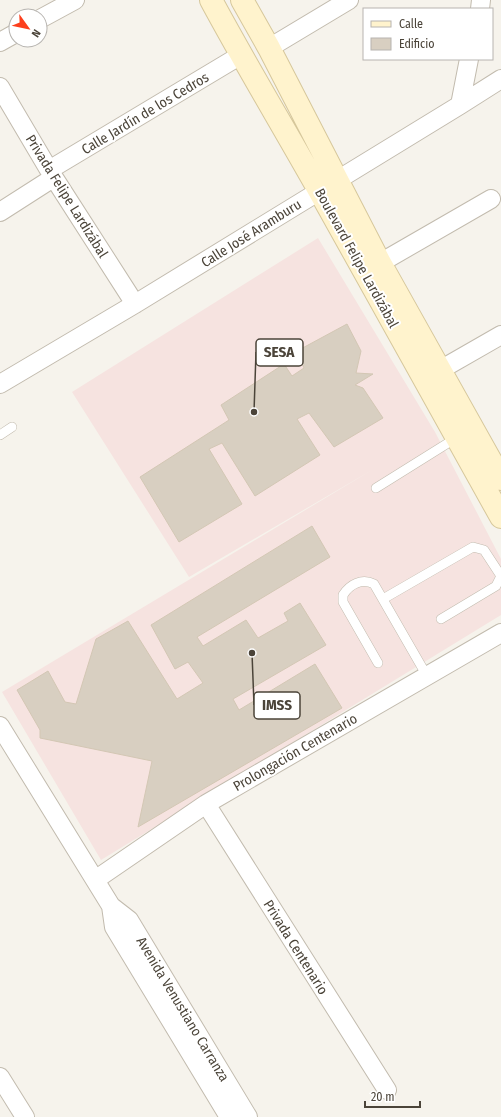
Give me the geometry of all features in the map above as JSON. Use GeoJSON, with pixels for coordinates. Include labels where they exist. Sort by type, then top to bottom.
{"type":"FeatureCollection","features":[{"type":"Feature","properties":{"kind":"main road","name":"Boulevard Felipe Lardizábal"},"geometry":{"type":"LineString","coordinates":[[211,0],[241,55],[380,263],[440,370],[443,396],[456,438],[501,517]]}},
{"type":"Feature","properties":{"kind":"main road","name":"Boulevard Felipe Lardizábal"},"geometry":{"type":"LineString","coordinates":[[242,0],[269,48],[328,185],[443,396],[501,479]]}},
{"type":"Feature","properties":{"kind":"street"},"geometry":{"type":"LineString","coordinates":[[48,15],[75,0]]}},
{"type":"Feature","properties":{"kind":"street"},"geometry":{"type":"LineString","coordinates":[[269,48],[349,0]]}},
{"type":"Feature","properties":{"kind":"street","name":"Calle Jardín de los Cedros"},"geometry":{"type":"LineString","coordinates":[[0,212],[51,174],[241,55]]}},
{"type":"Feature","properties":{"kind":"street"},"geometry":{"type":"LineString","coordinates":[[460,105],[469,60]]}},
{"type":"Feature","properties":{"kind":"street","name":"Calle José Aramburu"},"geometry":{"type":"LineString","coordinates":[[0,384],[135,304],[501,79]]}},
{"type":"Feature","properties":{"kind":"street","name":"Privada Felipe Lardizábal"},"geometry":{"type":"LineString","coordinates":[[0,88],[51,174],[135,304]]}},
{"type":"Feature","properties":{"kind":"street"},"geometry":{"type":"LineString","coordinates":[[380,263],[491,199]]}},
{"type":"Feature","properties":{"kind":"street"},"geometry":{"type":"LineString","coordinates":[[440,370],[501,336]]}},
{"type":"Feature","properties":{"kind":"street","name":"Prolongación Centenario"},"geometry":{"type":"LineString","coordinates":[[95,880],[206,804],[501,633]]}},
{"type":"Feature","properties":{"kind":"street","name":"Avenida Venustiano Carranza"},"geometry":{"type":"LineString","coordinates":[[0,726],[111,906],[129,920],[221,1088],[229,1117]]}},
{"type":"Feature","properties":{"kind":"street","name":"Privada Centenario"},"geometry":{"type":"LineString","coordinates":[[206,804],[387,1090]]}},
{"type":"Feature","properties":{"kind":"street"},"geometry":{"type":"LineString","coordinates":[[0,1077],[25,1117]]}},
{"type":"Feature","properties":{"kind":"street","name":"Avenida Venustiano Carranza"},"geometry":{"type":"LineString","coordinates":[[221,1088],[248,1117]]}},
{"type":"Feature","properties":{"kind":"lane"},"geometry":{"type":"LineString","coordinates":[[0,435],[12,427]]}},
{"type":"Feature","properties":{"kind":"lane"},"geometry":{"type":"LineString","coordinates":[[376,488],[456,438]]}},
{"type":"Feature","properties":{"kind":"lane"},"geometry":{"type":"LineString","coordinates":[[383,599],[473,547],[484,550],[501,576],[496,586],[440,619]]}},
{"type":"Feature","properties":{"kind":"lane"},"geometry":{"type":"LineString","coordinates":[[378,663],[344,602],[343,595],[347,590],[361,581],[368,581],[374,584],[427,676]]}},
{"type":"Feature","properties":{"kind":"shaded area"},"geometry":{"type":"Polygon","coordinates":[[[318,238],[435,432],[501,559],[501,615],[101,860],[2,692],[372,470],[189,577],[72,392],[318,238]]]}},
{"type":"Feature","properties":{"kind":"building"},"geometry":{"type":"Polygon","coordinates":[[[347,324],[361,351],[356,373],[373,374],[355,385],[363,388],[383,418],[334,447],[309,413],[297,419],[320,455],[255,496],[222,443],[209,449],[242,504],[179,542],[140,477],[229,420],[221,405],[284,364],[292,376],[304,368],[297,351],[347,324]]]}},
{"type":"Feature","properties":{"kind":"building"},"geometry":{"type":"Polygon","coordinates":[[[312,526],[330,557],[197,637],[203,646],[246,620],[258,638],[288,621],[284,613],[300,603],[326,645],[233,699],[239,710],[315,664],[342,708],[138,827],[152,761],[40,738],[40,730],[17,690],[48,671],[65,702],[76,704],[96,639],[128,621],[177,699],[203,683],[188,662],[175,669],[151,625],[312,526]]]}},
{"type":"Feature","properties":{"kind":"place","name":"SESA"},"geometry":{"type":"Point","coordinates":[254,412]}},
{"type":"Feature","properties":{"kind":"place","name":"IMSS"},"geometry":{"type":"Point","coordinates":[252,653]}}]}
